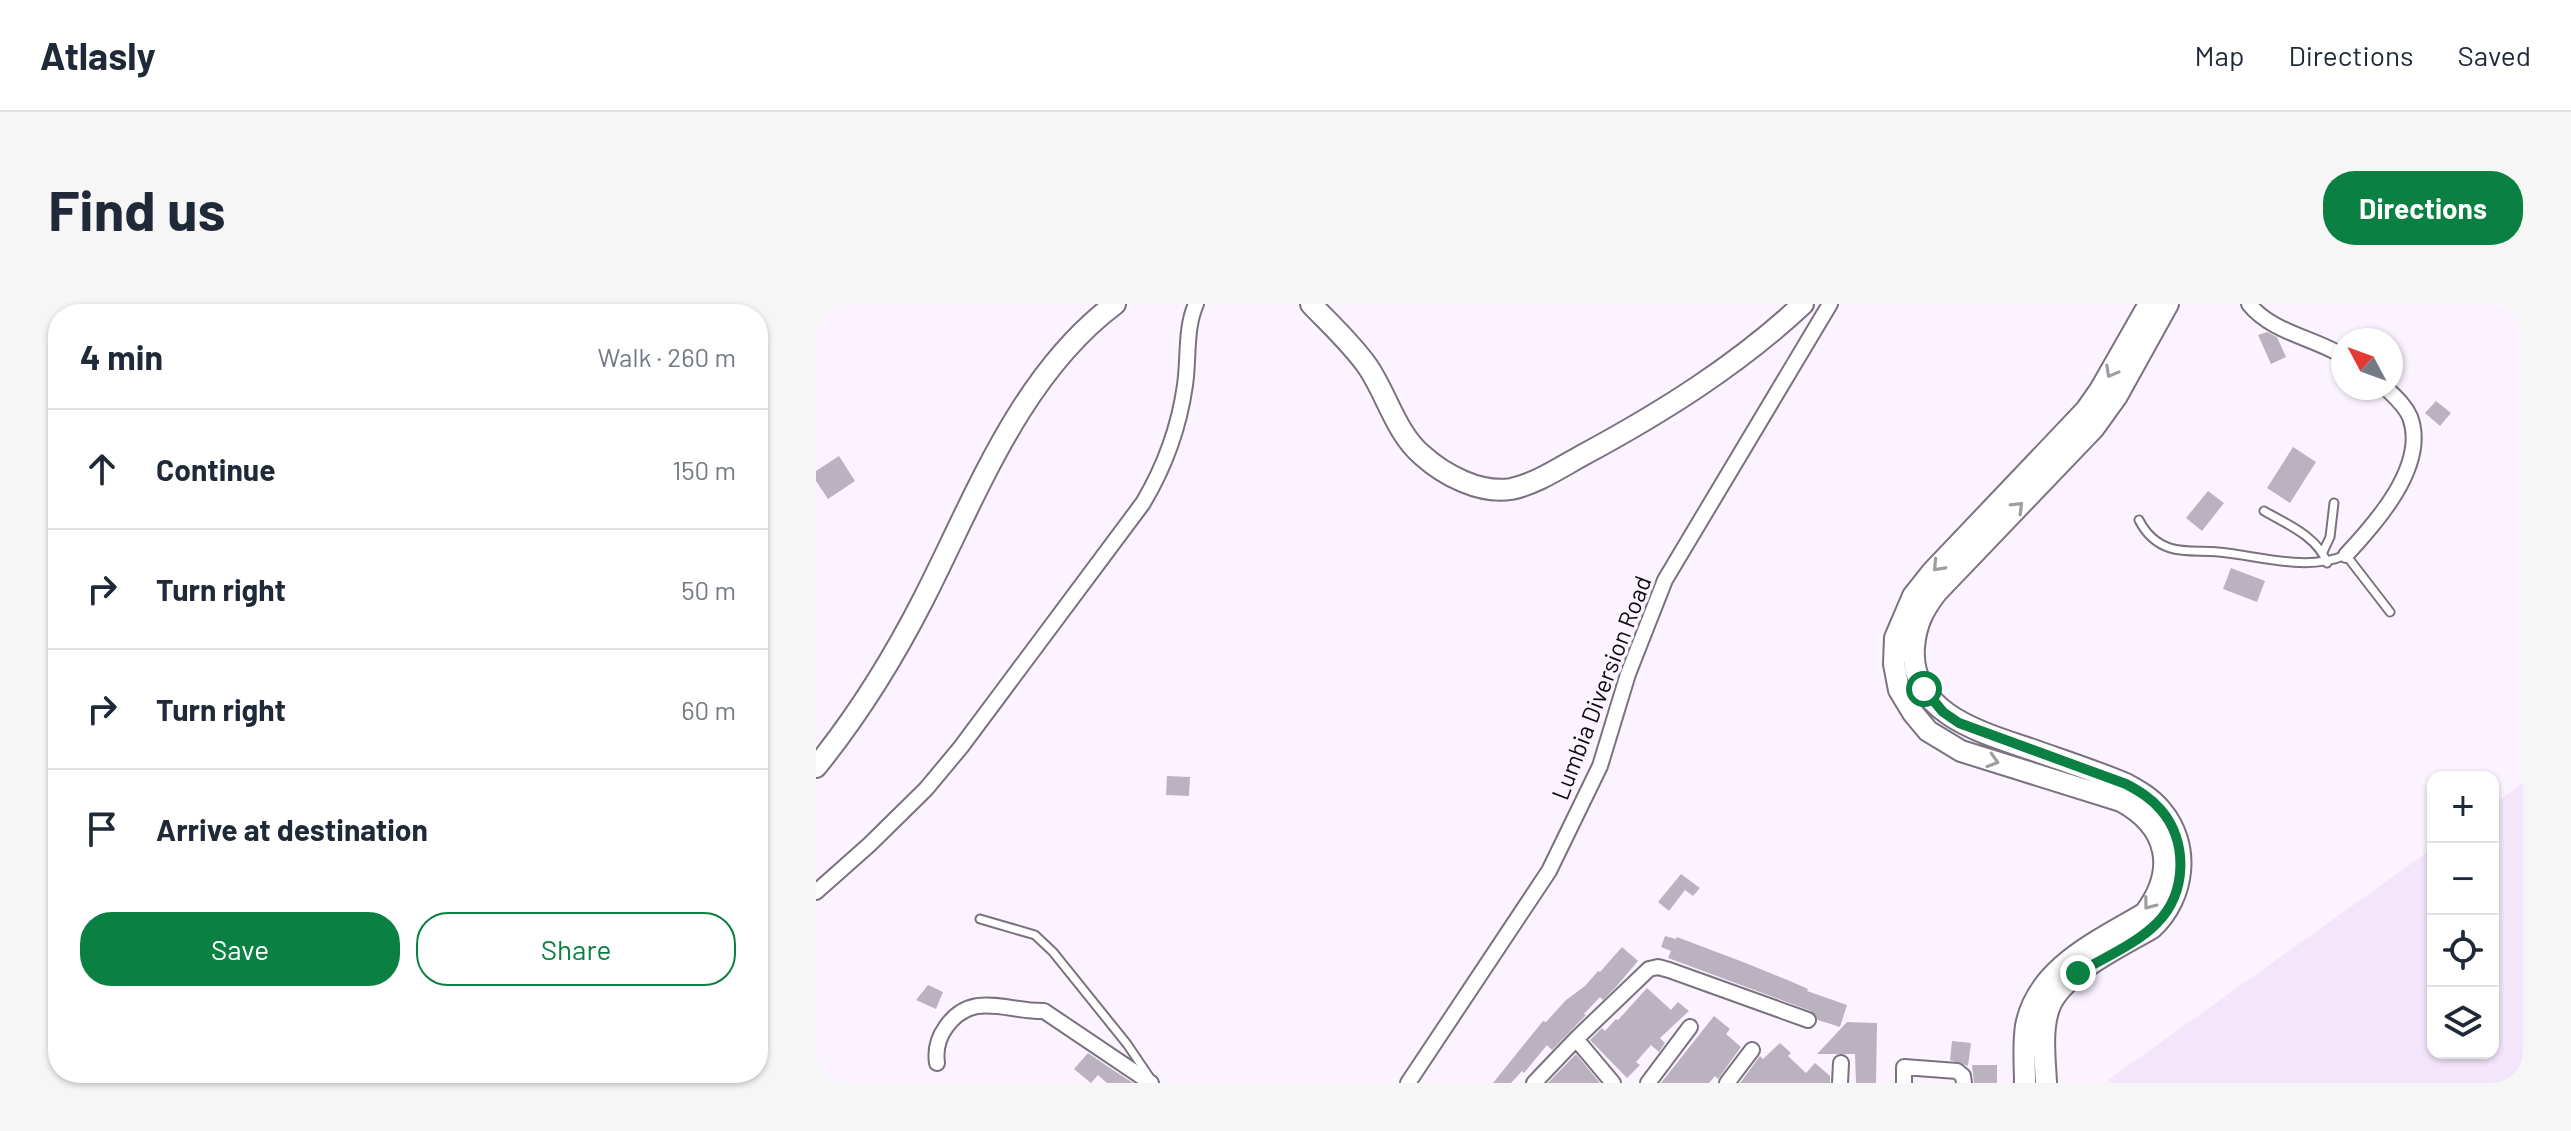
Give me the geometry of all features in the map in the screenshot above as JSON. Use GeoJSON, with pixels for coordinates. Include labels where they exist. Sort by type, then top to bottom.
{"type":"FeatureCollection","features":[{"type":"Feature","properties":{"kind":"street"},"geometry":{"type":"LineString","coordinates":[[816,767],[885,669],[924,598],[961,520],[1028,399],[1083,332],[1115,304]]}},
{"type":"Feature","properties":{"kind":"street"},"geometry":{"type":"LineString","coordinates":[[816,892],[869,845],[934,779],[1143,503],[1162,471],[1171,446],[1185,386],[1190,326],[1196,304]]}},
{"type":"Feature","properties":{"kind":"street"},"geometry":{"type":"LineString","coordinates":[[1311,304],[1368,367],[1407,438],[1421,455],[1463,482],[1495,489],[1510,489],[1555,470],[1655,414],[1728,366],[1803,304]]}},
{"type":"Feature","properties":{"kind":"street","name":"Lumbia Diversion Road"},"geometry":{"type":"LineString","coordinates":[[1408,1083],[1549,871],[1600,766],[1628,674],[1665,580],[1830,304]]}},
{"type":"Feature","properties":{"kind":"street"},"geometry":{"type":"LineString","coordinates":[[2025,1083],[2026,1024],[2043,988],[2065,963],[2145,913],[2164,876],[2163,850],[2157,833],[2147,820],[2121,801],[1961,751],[1928,731],[1899,690],[1894,664],[1895,638],[1913,596],[1932,572],[2086,410],[2149,304]]}},
{"type":"Feature","properties":{"kind":"street"},"geometry":{"type":"LineString","coordinates":[[2046,1083],[2046,1023],[2055,996],[2078,973],[2161,920],[2176,893],[2181,871],[2178,841],[2170,821],[2159,807],[2126,784],[1983,733],[1943,712],[1916,674],[1913,660],[1915,635],[1919,617],[1937,592],[2094,428],[2117,396],[2168,304]]}},
{"type":"Feature","properties":{"kind":"street"},"geometry":{"type":"LineString","coordinates":[[2249,304],[2262,317],[2331,349]]}},
{"type":"Feature","properties":{"kind":"street"},"geometry":{"type":"LineString","coordinates":[[2346,555],[2381,514],[2400,485],[2413,445],[2409,415],[2396,400]]}},
{"type":"Feature","properties":{"kind":"street"},"geometry":{"type":"LineString","coordinates":[[1534,1083],[1644,972],[1658,967],[1808,1020]]}},
{"type":"Feature","properties":{"kind":"street"},"geometry":{"type":"LineString","coordinates":[[937,1063],[938,1041],[946,1026],[958,1014],[970,1006],[996,1004],[1044,1011],[1152,1083]]}},
{"type":"Feature","properties":{"kind":"street"},"geometry":{"type":"LineString","coordinates":[[1648,1083],[1690,1027]]}},
{"type":"Feature","properties":{"kind":"street"},"geometry":{"type":"LineString","coordinates":[[1576,1039],[1613,1083]]}},
{"type":"Feature","properties":{"kind":"street"},"geometry":{"type":"LineString","coordinates":[[1727,1083],[1752,1050]]}},
{"type":"Feature","properties":{"kind":"street"},"geometry":{"type":"LineString","coordinates":[[1840,1083],[1841,1063]]}},
{"type":"Feature","properties":{"kind":"street"},"geometry":{"type":"LineString","coordinates":[[1904,1083],[1904,1067],[1957,1071],[1963,1076],[1964,1083]]}},
{"type":"Feature","properties":{"kind":"lane"},"geometry":{"type":"LineString","coordinates":[[2323,552],[2330,537],[2334,503]]}},
{"type":"Feature","properties":{"kind":"lane"},"geometry":{"type":"LineString","coordinates":[[2264,511],[2306,536],[2323,552],[2327,563]]}},
{"type":"Feature","properties":{"kind":"lane"},"geometry":{"type":"LineString","coordinates":[[2139,520],[2152,539],[2169,548],[2190,552],[2218,551],[2265,560],[2327,563],[2346,555],[2390,612]]}},
{"type":"Feature","properties":{"kind":"lane"},"geometry":{"type":"LineString","coordinates":[[980,919],[1035,935],[1053,952],[1127,1044],[1152,1083]]}},
{"type":"Feature","properties":{"kind":"shaded area"},"geometry":{"type":"Polygon","coordinates":[[[2523,783],[2523,1083],[2110,1083],[2108,1080],[2427,852],[2427,1059],[2499,1059],[2499,801],[2523,783]]]}},
{"type":"Feature","properties":{"kind":"building"},"geometry":{"type":"Polygon","coordinates":[[[2267,332],[2277,337],[2286,357],[2271,364],[2258,335],[2267,332]]]}},
{"type":"Feature","properties":{"kind":"building"},"geometry":{"type":"Polygon","coordinates":[[[2436,401],[2451,413],[2440,426],[2425,413],[2436,401]]]}},
{"type":"Feature","properties":{"kind":"building"},"geometry":{"type":"Polygon","coordinates":[[[2293,447],[2316,462],[2290,503],[2267,488],[2293,447]]]}},
{"type":"Feature","properties":{"kind":"building"},"geometry":{"type":"Polygon","coordinates":[[[839,456],[855,481],[828,499],[816,481],[816,471],[839,456]]]}},
{"type":"Feature","properties":{"kind":"building"},"geometry":{"type":"Polygon","coordinates":[[[2208,491],[2224,503],[2202,531],[2186,518],[2208,491]]]}},
{"type":"Feature","properties":{"kind":"building"},"geometry":{"type":"Polygon","coordinates":[[[2231,568],[2265,581],[2257,602],[2223,589],[2231,568]]]}},
{"type":"Feature","properties":{"kind":"building"},"geometry":{"type":"Polygon","coordinates":[[[1167,776],[1190,777],[1189,796],[1166,795],[1167,776]]]}},
{"type":"Feature","properties":{"kind":"building"},"geometry":{"type":"Polygon","coordinates":[[[1681,874],[1700,888],[1693,896],[1685,890],[1669,911],[1658,902],[1681,874]]]}},
{"type":"Feature","properties":{"kind":"building"},"geometry":{"type":"Polygon","coordinates":[[[1665,936],[1677,937],[1743,962],[1847,1005],[1840,1027],[1818,1020],[1811,1011],[1668,958],[1671,951],[1661,947],[1665,936]]]}},
{"type":"Feature","properties":{"kind":"building"},"geometry":{"type":"Polygon","coordinates":[[[1622,947],[1638,961],[1616,987],[1603,1000],[1600,997],[1552,1050],[1547,1045],[1524,1073],[1522,1071],[1511,1083],[1493,1083],[1543,1021],[1546,1022],[1566,1000],[1600,972],[1622,947]]]}},
{"type":"Feature","properties":{"kind":"building"},"geometry":{"type":"Polygon","coordinates":[[[928,985],[943,992],[936,1009],[916,1000],[928,985]]]}},
{"type":"Feature","properties":{"kind":"building"},"geometry":{"type":"Polygon","coordinates":[[[1647,988],[1671,1010],[1678,1002],[1689,1011],[1660,1038],[1665,1043],[1659,1052],[1651,1045],[1636,1062],[1640,1065],[1627,1078],[1590,1040],[1602,1028],[1605,1031],[1618,1020],[1647,988]]]}},
{"type":"Feature","properties":{"kind":"building"},"geometry":{"type":"Polygon","coordinates":[[[1714,1016],[1730,1029],[1726,1034],[1741,1047],[1718,1079],[1715,1076],[1709,1083],[1661,1083],[1714,1016]]]}},
{"type":"Feature","properties":{"kind":"building"},"geometry":{"type":"Polygon","coordinates":[[[1847,1022],[1877,1023],[1876,1083],[1856,1083],[1855,1054],[1817,1054],[1847,1022]]]}},
{"type":"Feature","properties":{"kind":"building"},"geometry":{"type":"Polygon","coordinates":[[[1952,1041],[1971,1043],[1968,1066],[1950,1060],[1952,1041]]]}},
{"type":"Feature","properties":{"kind":"building"},"geometry":{"type":"Polygon","coordinates":[[[1780,1043],[1791,1053],[1788,1056],[1806,1073],[1815,1063],[1830,1076],[1830,1083],[1740,1083],[1760,1056],[1763,1059],[1780,1043]]]}},
{"type":"Feature","properties":{"kind":"building"},"geometry":{"type":"Polygon","coordinates":[[[1088,1053],[1133,1083],[1107,1083],[1098,1075],[1091,1083],[1074,1069],[1088,1053]]]}},
{"type":"Feature","properties":{"kind":"building"},"geometry":{"type":"Polygon","coordinates":[[[1576,1054],[1600,1083],[1548,1083],[1576,1054]]]}},
{"type":"Feature","properties":{"kind":"building"},"geometry":{"type":"Polygon","coordinates":[[[1972,1065],[1997,1065],[1997,1083],[1974,1083],[1972,1065]]]}},
{"type":"Feature","properties":{"kind":"route"},"geometry":{"type":"LineString","coordinates":[[1924,689],[1943,712],[1959,723],[2126,784],[2144,794],[2170,821],[2178,841],[2181,871],[2170,906],[2152,928],[2078,973]]}}]}
